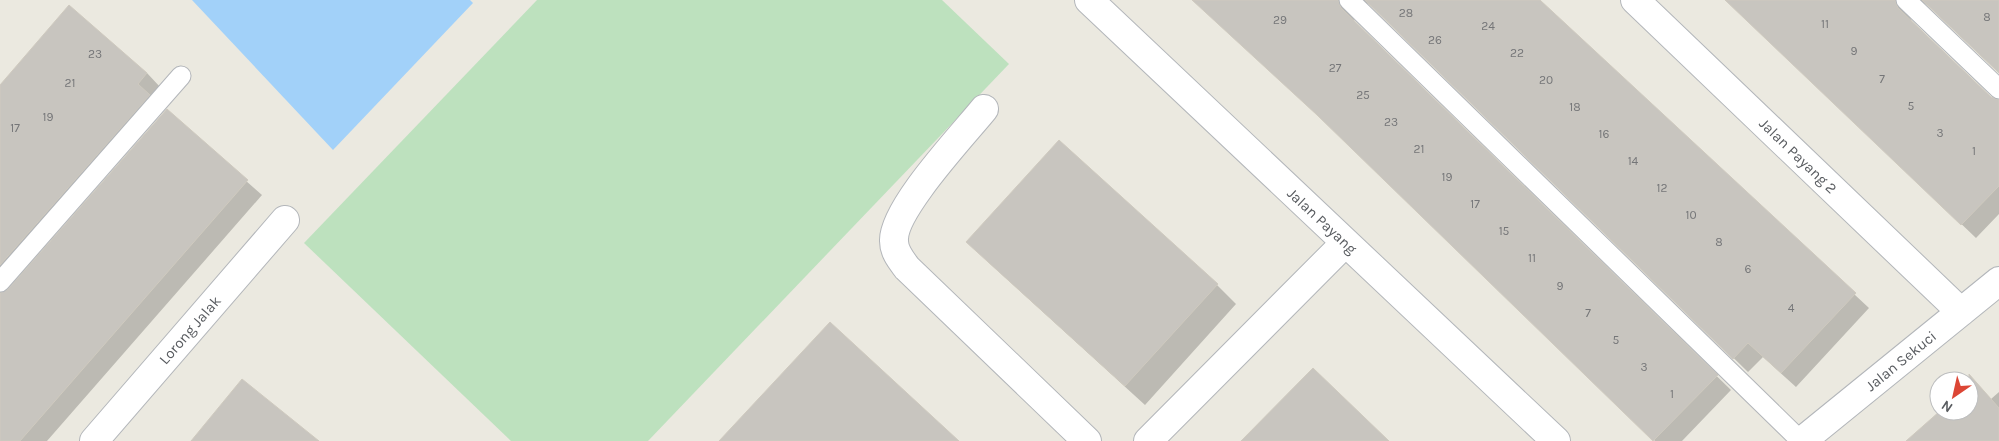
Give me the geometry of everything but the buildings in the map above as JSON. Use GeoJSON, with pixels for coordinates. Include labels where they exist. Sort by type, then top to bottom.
{"type":"FeatureCollection","features":[{"type":"Feature","properties":{"kind":"street","name":"Jalan Payang"},"geometry":{"type":"LineString","coordinates":[[1089,0],[1556,441]]}},
{"type":"Feature","properties":{"kind":"street","name":"Jalan Payang 2"},"geometry":{"type":"LineString","coordinates":[[1635,0],[1961,312]]}},
{"type":"Feature","properties":{"kind":"street"},"geometry":{"type":"LineString","coordinates":[[984,109],[914,195],[899,222],[893,239],[895,250],[907,268],[1086,441]]}},
{"type":"Feature","properties":{"kind":"street","name":"Lorong Jalak"},"geometry":{"type":"LineString","coordinates":[[94,441],[285,220]]}},
{"type":"Feature","properties":{"kind":"street"},"geometry":{"type":"LineString","coordinates":[[1148,441],[1346,243]]}},
{"type":"Feature","properties":{"kind":"street","name":"Jalan Sekuci"},"geometry":{"type":"LineString","coordinates":[[1801,441],[1999,281]]}},
{"type":"Feature","properties":{"kind":"lane"},"geometry":{"type":"LineString","coordinates":[[1349,0],[1801,441]]}},
{"type":"Feature","properties":{"kind":"lane"},"geometry":{"type":"LineString","coordinates":[[1906,0],[1999,89]]}},
{"type":"Feature","properties":{"kind":"lane"},"geometry":{"type":"LineString","coordinates":[[0,282],[181,76]]}},
{"type":"Feature","properties":{"kind":"green space"},"geometry":{"type":"Polygon","coordinates":[[[537,0],[942,0],[1009,64],[648,441],[511,441],[304,243],[537,0]]]}},
{"type":"Feature","properties":{"kind":"water"},"geometry":{"type":"Polygon","coordinates":[[[192,0],[470,0],[473,3],[333,150],[192,0]]]}}]}
